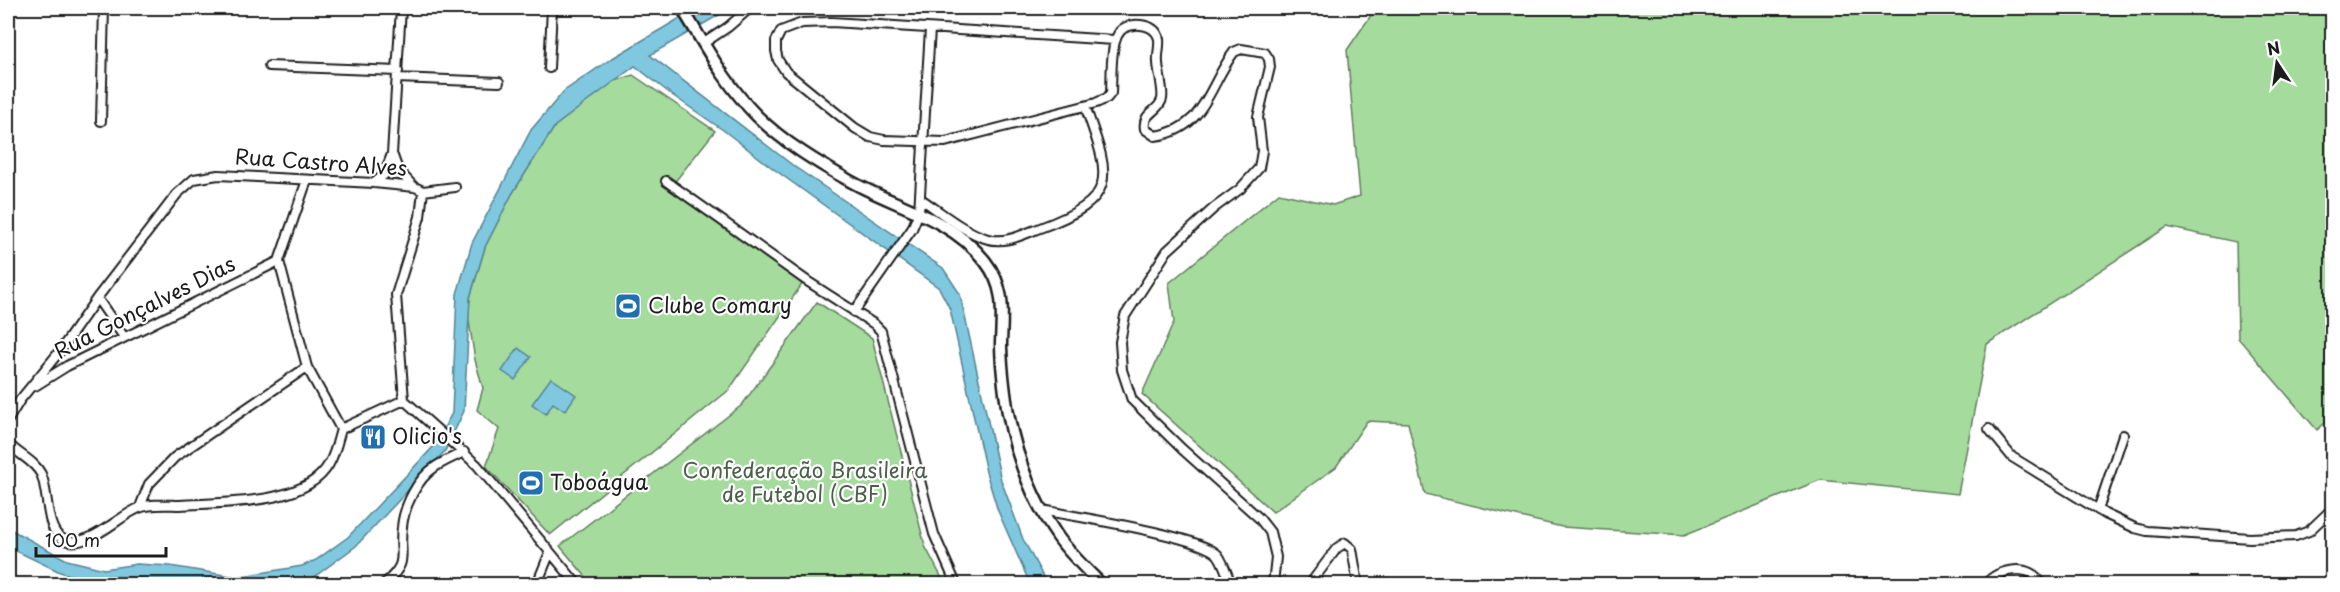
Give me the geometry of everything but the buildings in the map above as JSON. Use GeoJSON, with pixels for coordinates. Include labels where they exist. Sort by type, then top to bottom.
{"type":"FeatureCollection","features":[{"type":"Feature","properties":{"kind":"street"},"geometry":{"type":"LineString","coordinates":[[101,121],[104,8]]}},
{"type":"Feature","properties":{"kind":"street"},"geometry":{"type":"LineString","coordinates":[[374,183],[384,175],[392,154],[401,8]]}},
{"type":"Feature","properties":{"kind":"street"},"geometry":{"type":"LineString","coordinates":[[549,68],[552,8]]}},
{"type":"Feature","properties":{"kind":"street"},"geometry":{"type":"LineString","coordinates":[[682,8],[745,103],[779,134],[851,181],[951,229],[985,260],[997,283],[1002,300],[1002,363],[1006,402],[1023,466],[1042,510],[1059,538],[1101,585]]}},
{"type":"Feature","properties":{"kind":"street"},"geometry":{"type":"LineString","coordinates":[[704,43],[750,8]]}},
{"type":"Feature","properties":{"kind":"street"},"geometry":{"type":"LineString","coordinates":[[1114,40],[832,22],[802,23],[781,31],[776,41],[778,60],[786,72],[862,132],[884,140],[945,142],[1103,101],[1111,93],[1114,40],[1119,32],[1130,26],[1143,26],[1156,33],[1159,39],[1157,61],[1162,97],[1160,103],[1145,117],[1144,123],[1145,129],[1155,136],[1174,132],[1193,119],[1207,101],[1234,52],[1241,50],[1265,53],[1270,67],[1258,117],[1262,151],[1259,168],[1240,189],[1206,215],[1167,251],[1125,316],[1120,342],[1122,370],[1132,400],[1182,449],[1259,518],[1270,532],[1276,556],[1273,585]]}},
{"type":"Feature","properties":{"kind":"street"},"geometry":{"type":"LineString","coordinates":[[854,312],[912,230],[919,212],[930,29]]}},
{"type":"Feature","properties":{"kind":"street"},"geometry":{"type":"LineString","coordinates":[[269,66],[499,82]]}},
{"type":"Feature","properties":{"kind":"street"},"geometry":{"type":"LineString","coordinates":[[921,199],[982,237],[998,240],[1011,239],[1077,213],[1095,198],[1104,175],[1101,155],[1085,106]]}},
{"type":"Feature","properties":{"kind":"street"},"geometry":{"type":"LineString","coordinates":[[392,154],[398,170],[415,187]]}},
{"type":"Feature","properties":{"kind":"street","name":"Rua Castro Alves"},"geometry":{"type":"LineString","coordinates":[[8,420],[28,390],[60,351],[97,298],[177,194],[194,179],[218,175],[374,183],[415,187],[423,191],[420,217],[396,295],[404,400]]}},
{"type":"Feature","properties":{"kind":"street"},"geometry":{"type":"LineString","coordinates":[[307,180],[279,261],[307,367],[341,429]]}},
{"type":"Feature","properties":{"kind":"street"},"geometry":{"type":"LineString","coordinates":[[666,181],[881,331],[934,534],[956,585]]}},
{"type":"Feature","properties":{"kind":"street"},"geometry":{"type":"LineString","coordinates":[[423,191],[454,187]]}},
{"type":"Feature","properties":{"kind":"street","name":"Rua Gonçalves Dias"},"geometry":{"type":"LineString","coordinates":[[28,390],[67,366],[279,261]]}},
{"type":"Feature","properties":{"kind":"street"},"geometry":{"type":"LineString","coordinates":[[97,298],[124,337]]}},
{"type":"Feature","properties":{"kind":"street"},"geometry":{"type":"LineString","coordinates":[[60,351],[67,366]]}},
{"type":"Feature","properties":{"kind":"street"},"geometry":{"type":"LineString","coordinates":[[140,507],[149,484],[176,457],[307,367]]}},
{"type":"Feature","properties":{"kind":"street"},"geometry":{"type":"LineString","coordinates":[[8,443],[39,471],[43,480],[52,526],[63,539],[82,540],[140,507],[236,501],[292,492],[322,474],[329,464],[341,429],[404,400],[464,452],[578,585]]}},
{"type":"Feature","properties":{"kind":"street"},"geometry":{"type":"LineString","coordinates":[[1989,429],[2012,457],[2097,510],[2135,528],[2147,531],[2250,538],[2296,536],[2309,531],[2332,510]]}},
{"type":"Feature","properties":{"kind":"street"},"geometry":{"type":"LineString","coordinates":[[2097,510],[2123,435]]}},
{"type":"Feature","properties":{"kind":"street"},"geometry":{"type":"LineString","coordinates":[[384,585],[398,571],[403,560],[402,526],[416,489],[434,468],[464,452]]}},
{"type":"Feature","properties":{"kind":"street"},"geometry":{"type":"LineString","coordinates":[[1042,510],[1159,533],[1210,549],[1221,560],[1231,585]]}},
{"type":"Feature","properties":{"kind":"street"},"geometry":{"type":"LineString","coordinates":[[1310,585],[1337,548],[1345,543],[1352,549],[1358,585]]}},
{"type":"Feature","properties":{"kind":"street"},"geometry":{"type":"LineString","coordinates":[[537,585],[550,552]]}},
{"type":"Feature","properties":{"kind":"street"},"geometry":{"type":"LineString","coordinates":[[1986,585],[1992,577],[2007,571],[2020,570],[2032,573],[2041,585]]}},
{"type":"Feature","properties":{"kind":"green space"},"geometry":{"type":"Polygon","coordinates":[[[1376,8],[2332,8],[2332,417],[2317,430],[2238,338],[2236,242],[2167,227],[1987,344],[1958,494],[1820,480],[1684,535],[1562,527],[1425,494],[1408,423],[1367,421],[1336,467],[1273,512],[1142,394],[1174,322],[1169,283],[1279,193],[1333,205],[1360,196],[1347,50],[1376,8]]]}},
{"type":"Feature","properties":{"kind":"green space","name":"Clube Comary"},"geometry":{"type":"Polygon","coordinates":[[[633,75],[715,131],[673,184],[805,280],[729,390],[550,535],[486,466],[499,429],[477,410],[483,388],[475,360],[468,315],[470,298],[485,247],[512,194],[555,126],[612,82],[633,75]]]}},
{"type":"Feature","properties":{"kind":"green space","name":"Confederação Brasileira de Futebol (CBF)"},"geometry":{"type":"Polygon","coordinates":[[[817,302],[872,338],[925,546],[945,584],[592,584],[560,546],[742,405],[817,302]]]}},
{"type":"Feature","properties":{"kind":"water"},"geometry":{"type":"Polygon","coordinates":[[[697,8],[731,8],[650,55],[795,167],[943,268],[960,294],[1001,480],[1023,539],[1047,584],[1030,584],[998,511],[986,472],[950,309],[939,288],[635,66],[555,126],[512,194],[485,247],[470,298],[464,411],[445,451],[356,546],[310,580],[278,584],[186,584],[157,580],[99,584],[60,572],[8,547],[8,528],[67,560],[104,569],[137,564],[170,566],[237,577],[302,566],[316,560],[348,537],[434,446],[452,413],[457,294],[472,243],[531,130],[564,91],[611,59],[697,8]]]}},
{"type":"Feature","properties":{"kind":"water"},"geometry":{"type":"Polygon","coordinates":[[[518,348],[531,357],[515,380],[502,371],[518,348]]]}},
{"type":"Feature","properties":{"kind":"water"},"geometry":{"type":"Polygon","coordinates":[[[551,378],[576,395],[565,411],[553,403],[546,414],[532,404],[551,378]]]}},
{"type":"Feature","properties":{"kind":"place","name":"Clube Comary"},"geometry":{"type":"Point","coordinates":[628,306]}},
{"type":"Feature","properties":{"kind":"place","name":"Olicio's"},"geometry":{"type":"Point","coordinates":[373,437]}},
{"type":"Feature","properties":{"kind":"place","name":"Toboágua"},"geometry":{"type":"Point","coordinates":[531,483]}}]}
